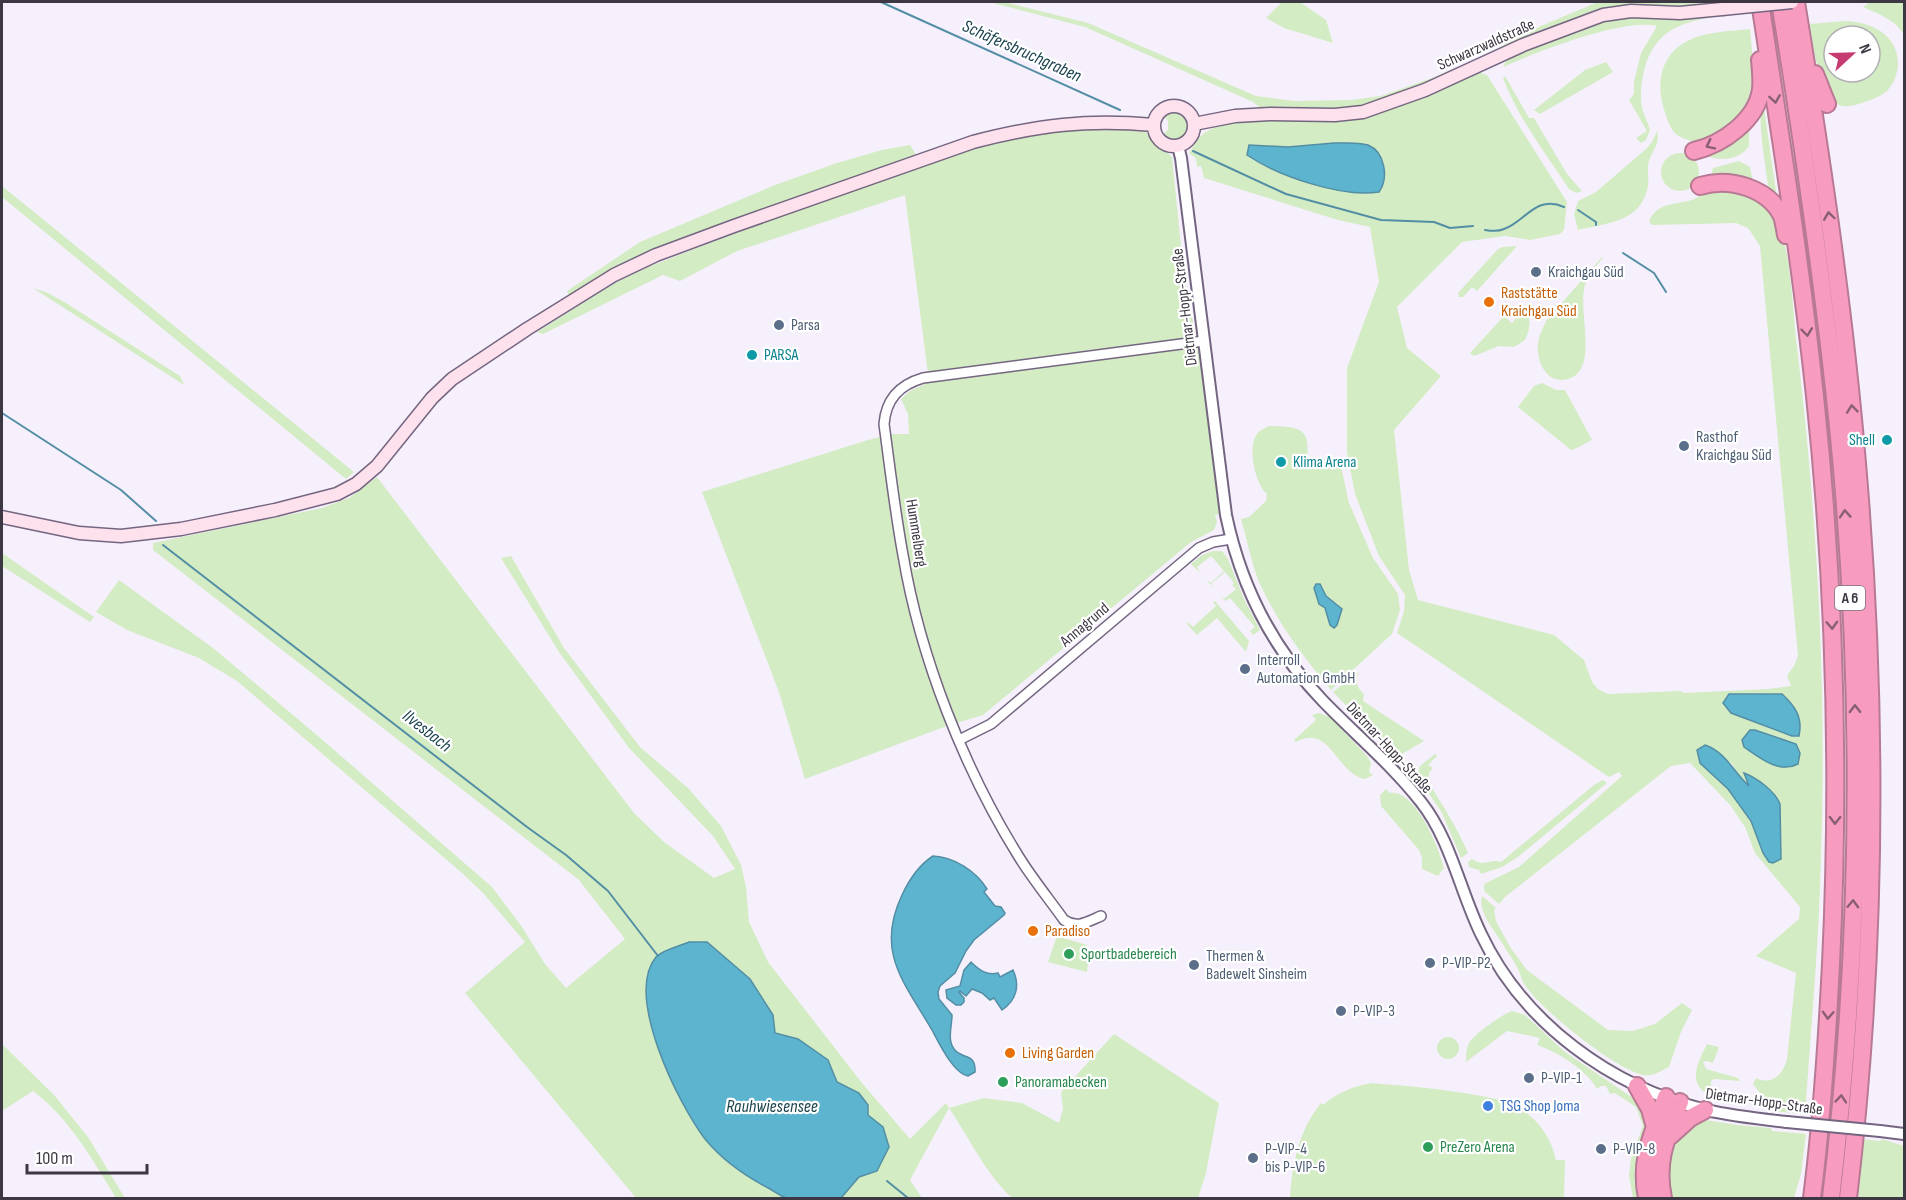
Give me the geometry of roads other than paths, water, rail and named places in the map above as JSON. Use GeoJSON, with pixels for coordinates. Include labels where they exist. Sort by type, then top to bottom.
{"type":"FeatureCollection","features":[{"type":"Feature","properties":{"kind":"highway","name":"A 6"},"geometry":{"type":"LineString","coordinates":[[1760,2],[1800,274],[1815,395],[1824,490],[1835,708],[1834,897],[1827,1038],[1812,1198]]}},
{"type":"Feature","properties":{"kind":"highway","name":"A 6"},"geometry":{"type":"LineString","coordinates":[[1780,2],[1811,207],[1834,392],[1848,551],[1854,681],[1853,910],[1844,1071],[1831,1198]]}},
{"type":"Feature","properties":{"kind":"highway"},"geometry":{"type":"LineString","coordinates":[[1794,2],[1802,36],[1848,363],[1862,516],[1870,677],[1873,764],[1868,929],[1861,1066],[1851,1193]]}},
{"type":"Feature","properties":{"kind":"highway","name":"A 6"},"geometry":{"type":"LineString","coordinates":[[1694,151],[1727,136],[1755,108],[1761,90],[1759,55],[1763,21]]}},
{"type":"Feature","properties":{"kind":"highway"},"geometry":{"type":"LineString","coordinates":[[1802,36],[1827,104]]}},
{"type":"Feature","properties":{"kind":"highway","name":"A 6"},"geometry":{"type":"LineString","coordinates":[[1701,186],[1729,183],[1753,189],[1767,197],[1783,219],[1800,274]]}},
{"type":"Feature","properties":{"kind":"highway"},"geometry":{"type":"LineString","coordinates":[[1870,677],[1875,633],[1872,543]]}},
{"type":"Feature","properties":{"kind":"highway"},"geometry":{"type":"LineString","coordinates":[[1637,1086],[1661,1133],[1659,1170],[1663,1198]]}},
{"type":"Feature","properties":{"kind":"highway"},"geometry":{"type":"LineString","coordinates":[[1647,1198],[1644,1167],[1661,1133],[1673,1100]]}},
{"type":"Feature","properties":{"kind":"highway"},"geometry":{"type":"LineString","coordinates":[[1661,1133],[1705,1110]]}},
{"type":"Feature","properties":{"kind":"highway"},"geometry":{"type":"LineString","coordinates":[[1801,1198],[1816,1172]]}},
{"type":"Feature","properties":{"kind":"main road","name":"Schwarzwaldstraße"},"geometry":{"type":"LineString","coordinates":[[1194,124],[1235,116],[1335,115],[1363,112],[1425,90],[1523,45],[1604,15],[1630,11],[1680,13],[1794,2]]}},
{"type":"Feature","properties":{"kind":"main road"},"geometry":{"type":"LineString","coordinates":[[1174,106],[1188,111],[1194,124],[1191,138],[1178,146],[1171,146],[1161,141],[1155,132],[1160,112],[1174,106]]}},
{"type":"Feature","properties":{"kind":"main road"},"geometry":{"type":"LineString","coordinates":[[2,517],[79,533],[121,536],[181,529],[324,498],[347,489],[371,472],[432,398],[452,379],[526,329],[636,263],[973,142],[1057,124],[1090,122],[1155,125]]}},
{"type":"Feature","properties":{"kind":"street","name":"Dietmar-Hopp-Straße"},"geometry":{"type":"LineString","coordinates":[[1178,146],[1226,515],[1231,539],[1248,591],[1280,650],[1298,673],[1412,791],[1432,819],[1446,847],[1482,936],[1517,991],[1544,1021],[1602,1067],[1637,1086],[1673,1100],[1705,1110],[1787,1122],[1905,1134]]}},
{"type":"Feature","properties":{"kind":"street","name":"Hummelberg"},"geometry":{"type":"LineString","coordinates":[[1101,916],[1074,925],[1064,920],[1019,857],[959,740],[931,664],[903,556],[884,424],[885,412],[892,397],[909,383],[923,378],[1204,341]]}},
{"type":"Feature","properties":{"kind":"street","name":"Annagrund"},"geometry":{"type":"LineString","coordinates":[[959,740],[992,724],[1199,548],[1213,542],[1231,539]]}},
{"type":"Feature","properties":{"kind":"water"},"geometry":{"type":"Polygon","coordinates":[[[1334,143],[1364,144],[1374,148],[1384,166],[1384,180],[1379,192],[1347,192],[1311,184],[1293,178],[1247,155],[1249,145],[1288,147],[1334,143]]]}},
{"type":"Feature","properties":{"kind":"water"},"geometry":{"type":"Polygon","coordinates":[[[1316,584],[1320,584],[1326,596],[1342,609],[1334,628],[1330,625],[1325,608],[1319,604],[1314,588],[1316,584]]]}},
{"type":"Feature","properties":{"kind":"water"},"geometry":{"type":"Polygon","coordinates":[[[1729,694],[1782,694],[1797,712],[1800,723],[1799,736],[1792,736],[1731,713],[1723,703],[1729,694]]]}},
{"type":"Feature","properties":{"kind":"water"},"geometry":{"type":"Polygon","coordinates":[[[1750,730],[1796,744],[1800,753],[1798,764],[1791,767],[1777,766],[1744,747],[1742,740],[1750,730]]]}},
{"type":"Feature","properties":{"kind":"water"},"geometry":{"type":"Polygon","coordinates":[[[1705,745],[1719,753],[1749,786],[1744,773],[1765,786],[1778,799],[1781,859],[1773,863],[1769,862],[1763,853],[1751,821],[1728,789],[1700,763],[1697,750],[1705,745]]]}},
{"type":"Feature","properties":{"kind":"water"},"geometry":{"type":"Polygon","coordinates":[[[933,856],[949,859],[971,871],[987,889],[984,892],[995,906],[1001,907],[1005,913],[974,940],[955,973],[940,986],[938,992],[939,999],[952,1015],[950,1037],[954,1049],[971,1059],[975,1066],[975,1072],[968,1076],[962,1074],[952,1064],[903,981],[892,950],[891,933],[894,915],[902,895],[915,873],[933,856]]]}},
{"type":"Feature","properties":{"kind":"water","name":"Rauhwiesensee"},"geometry":{"type":"Polygon","coordinates":[[[689,942],[707,942],[750,979],[773,1015],[775,1033],[798,1039],[828,1060],[837,1082],[859,1093],[868,1105],[868,1115],[883,1127],[889,1147],[877,1171],[859,1177],[841,1198],[797,1199],[782,1196],[727,1161],[705,1139],[694,1123],[659,1050],[646,997],[648,975],[656,957],[667,950],[689,942]]]}},
{"type":"Feature","properties":{"kind":"water"},"geometry":{"type":"Polygon","coordinates":[[[971,962],[983,972],[998,973],[1000,977],[1013,970],[1016,992],[1011,1002],[1002,1010],[994,998],[990,1000],[982,993],[972,989],[966,996],[959,992],[964,998],[961,1005],[956,1005],[947,998],[946,990],[960,986],[964,970],[971,962]]]}},
{"type":"Feature","properties":{"kind":"waterway","name":"Schäfersbruchgraben"},"geometry":{"type":"LineString","coordinates":[[881,2],[1120,110]]}},
{"type":"Feature","properties":{"kind":"waterway","name":"Schäfersbruchgraben"},"geometry":{"type":"LineString","coordinates":[[1193,151],[1286,194],[1381,220],[1434,222],[1450,228],[1473,226]]}},
{"type":"Feature","properties":{"kind":"waterway","name":"Schäfersbruchgraben"},"geometry":{"type":"LineString","coordinates":[[1485,230],[1497,231],[1511,226],[1538,206],[1554,204],[1564,207]]}},
{"type":"Feature","properties":{"kind":"waterway","name":"Schäfersbruchgraben"},"geometry":{"type":"LineString","coordinates":[[1578,210],[1596,222],[1596,225]]}},
{"type":"Feature","properties":{"kind":"waterway","name":"Schäfersbruchgraben"},"geometry":{"type":"LineString","coordinates":[[1623,253],[1654,273],[1666,292]]}},
{"type":"Feature","properties":{"kind":"waterway","name":"Ilvesbach"},"geometry":{"type":"LineString","coordinates":[[2,413],[121,490],[156,521]]}},
{"type":"Feature","properties":{"kind":"waterway","name":"Ilvesbach"},"geometry":{"type":"LineString","coordinates":[[163,545],[566,855],[608,891],[658,956]]}},
{"type":"Feature","properties":{"kind":"waterway","name":"Ilvesbach"},"geometry":{"type":"LineString","coordinates":[[887,1181],[908,1198]]}},
{"type":"Feature","properties":{"kind":"place","name":"Kraichgau Süd"},"geometry":{"type":"Point","coordinates":[1536,272]}},
{"type":"Feature","properties":{"kind":"place","name":"Raststätte Kraichgau Süd"},"geometry":{"type":"Point","coordinates":[1489,302]}},
{"type":"Feature","properties":{"kind":"place","name":"Parsa"},"geometry":{"type":"Point","coordinates":[779,325]}},
{"type":"Feature","properties":{"kind":"place","name":"PARSA"},"geometry":{"type":"Point","coordinates":[752,355]}},
{"type":"Feature","properties":{"kind":"place","name":"Shell"},"geometry":{"type":"Point","coordinates":[1887,440]}},
{"type":"Feature","properties":{"kind":"place","name":"Rasthof Kraichgau Süd"},"geometry":{"type":"Point","coordinates":[1684,446]}},
{"type":"Feature","properties":{"kind":"place","name":"Klima Arena"},"geometry":{"type":"Point","coordinates":[1281,462]}},
{"type":"Feature","properties":{"kind":"place","name":"Interroll Automation GmbH"},"geometry":{"type":"Point","coordinates":[1245,669]}},
{"type":"Feature","properties":{"kind":"place","name":"Paradiso"},"geometry":{"type":"Point","coordinates":[1033,931]}},
{"type":"Feature","properties":{"kind":"place","name":"Sportbadebereich"},"geometry":{"type":"Point","coordinates":[1069,954]}},
{"type":"Feature","properties":{"kind":"place","name":"P-VIP-P2"},"geometry":{"type":"Point","coordinates":[1430,963]}},
{"type":"Feature","properties":{"kind":"place","name":"Thermen & Badewelt Sinsheim"},"geometry":{"type":"Point","coordinates":[1194,965]}},
{"type":"Feature","properties":{"kind":"place","name":"P-VIP-3"},"geometry":{"type":"Point","coordinates":[1341,1011]}},
{"type":"Feature","properties":{"kind":"place","name":"Living Garden"},"geometry":{"type":"Point","coordinates":[1010,1053]}},
{"type":"Feature","properties":{"kind":"place","name":"P-VIP-1"},"geometry":{"type":"Point","coordinates":[1529,1078]}},
{"type":"Feature","properties":{"kind":"place","name":"Panoramabecken"},"geometry":{"type":"Point","coordinates":[1003,1082]}},
{"type":"Feature","properties":{"kind":"place","name":"TSG Shop Joma"},"geometry":{"type":"Point","coordinates":[1488,1106]}},
{"type":"Feature","properties":{"kind":"place","name":"PreZero Arena"},"geometry":{"type":"Point","coordinates":[1428,1147]}},
{"type":"Feature","properties":{"kind":"place","name":"P-VIP-8"},"geometry":{"type":"Point","coordinates":[1601,1149]}},
{"type":"Feature","properties":{"kind":"place","name":"P-VIP-4 bis P-VIP-6"},"geometry":{"type":"Point","coordinates":[1253,1158]}}]}
